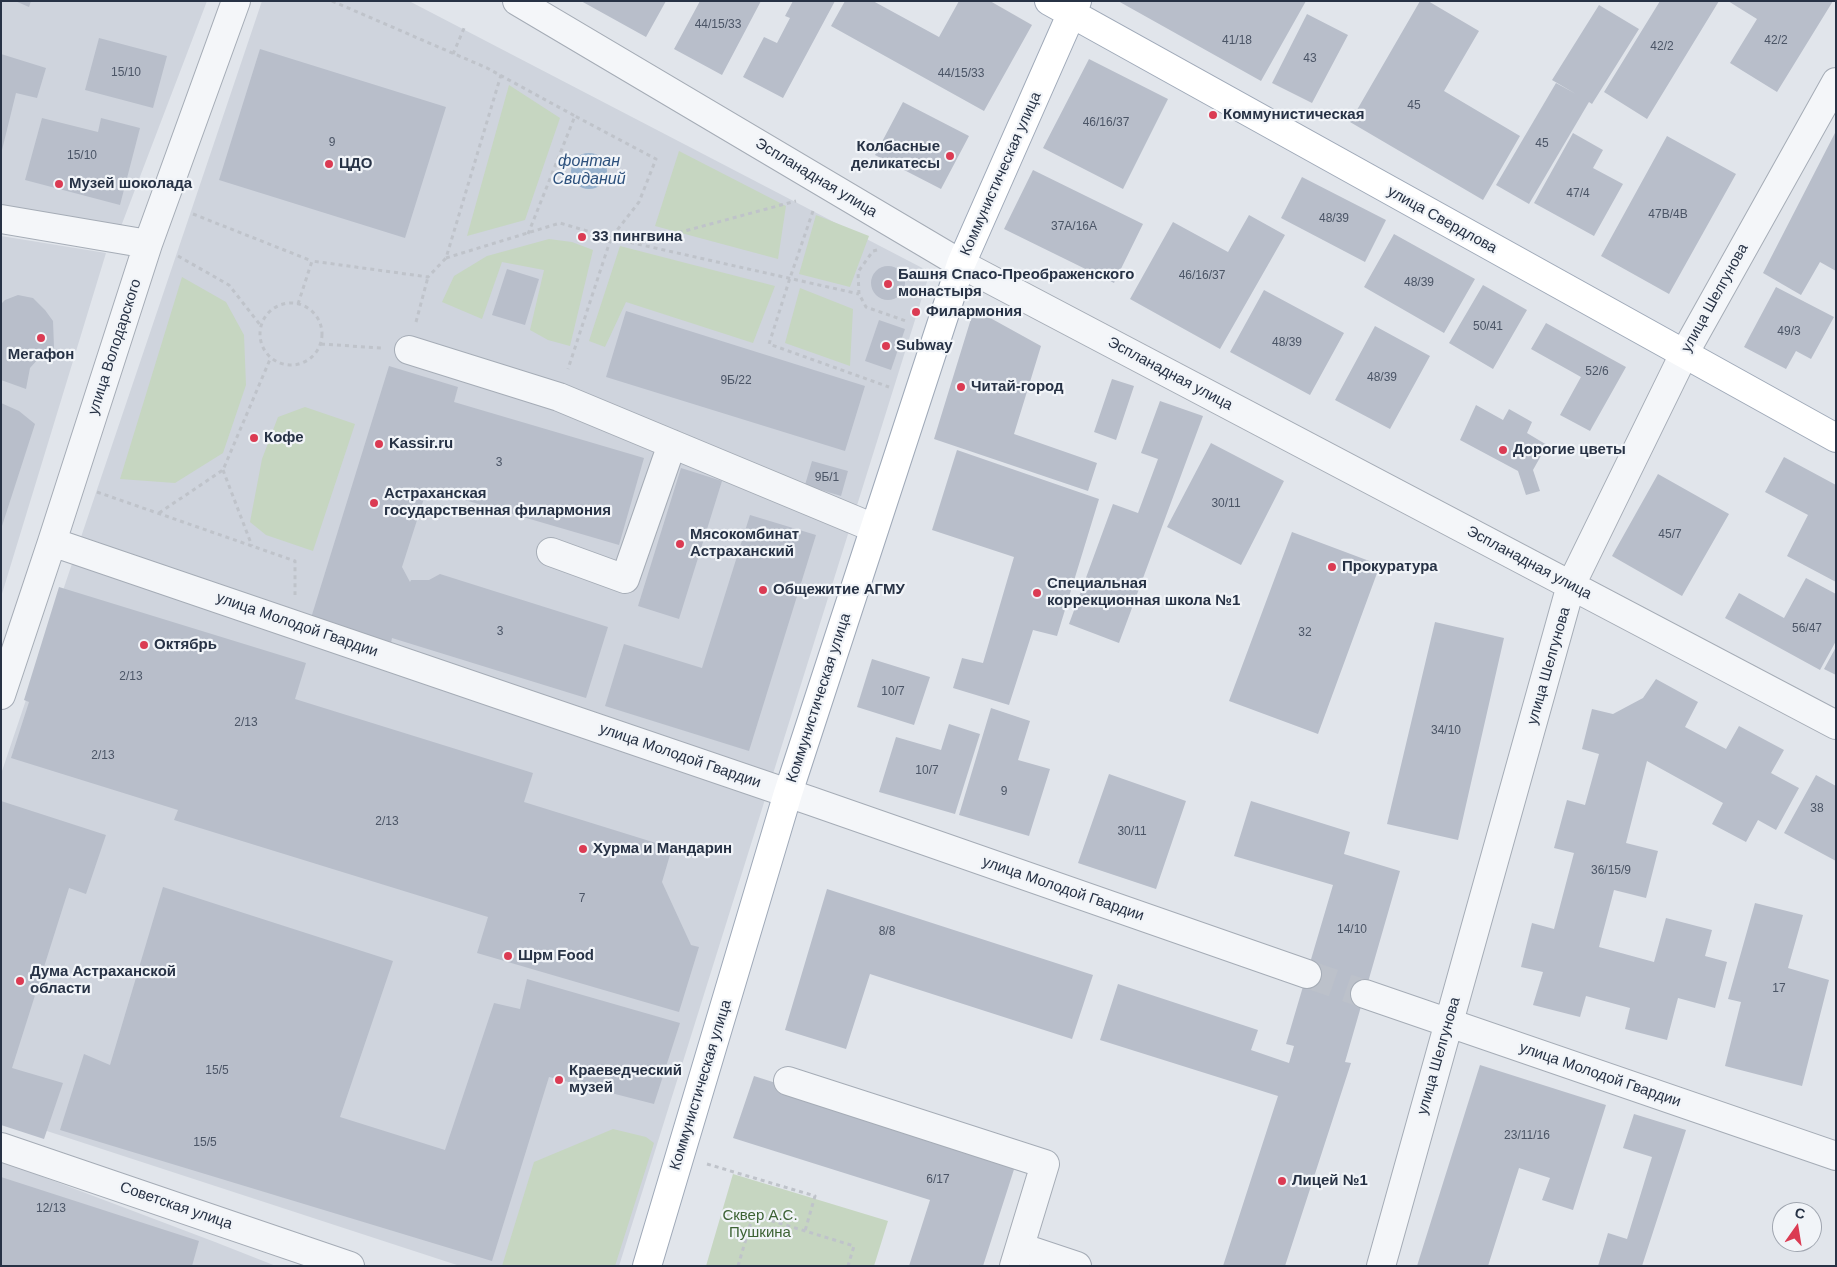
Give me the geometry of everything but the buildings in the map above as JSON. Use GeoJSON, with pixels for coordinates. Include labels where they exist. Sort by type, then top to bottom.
{"type":"FeatureCollection","features":[{"type":"Feature","properties":{"kind":"main road","name":"Коммунистическая улица"},"geometry":{"type":"LineString","coordinates":[[647,1266],[788,793],[961,264],[1066,6]]}},
{"type":"Feature","properties":{"kind":"main road","name":"улица Свердлова"},"geometry":{"type":"LineString","coordinates":[[1066,6],[1836,438]]}},
{"type":"Feature","properties":{"kind":"street","name":"улица Володарского"},"geometry":{"type":"LineString","coordinates":[[1,695],[148,244],[236,1]]}},
{"type":"Feature","properties":{"kind":"street","name":"Эспланадная улица"},"geometry":{"type":"LineString","coordinates":[[517,1],[961,264],[1836,725]]}},
{"type":"Feature","properties":{"kind":"street","name":"улица Шелгунова"},"geometry":{"type":"LineString","coordinates":[[1381,1266],[1571,585],[1684,354],[1836,82]]}},
{"type":"Feature","properties":{"kind":"street"},"geometry":{"type":"LineString","coordinates":[[1,219],[148,244]]}},
{"type":"Feature","properties":{"kind":"street"},"geometry":{"type":"LineString","coordinates":[[409,350],[558,397],[874,528]]}},
{"type":"Feature","properties":{"kind":"street"},"geometry":{"type":"LineString","coordinates":[[551,552],[625,579],[672,444]]}},
{"type":"Feature","properties":{"kind":"street","name":"улица Молодой Гвардии"},"geometry":{"type":"LineString","coordinates":[[52,542],[788,793],[1307,974]]}},
{"type":"Feature","properties":{"kind":"street","name":"улица Молодой Гвардии"},"geometry":{"type":"LineString","coordinates":[[1365,994],[1836,1156]]}},
{"type":"Feature","properties":{"kind":"street"},"geometry":{"type":"LineString","coordinates":[[788,1081],[1044,1164],[1017,1256],[1077,1266]]}},
{"type":"Feature","properties":{"kind":"street","name":"Советская улица"},"geometry":{"type":"LineString","coordinates":[[1,1147],[350,1266]]}},
{"type":"Feature","properties":{"kind":"path"},"geometry":{"type":"LineString","coordinates":[[332,1],[501,75],[656,159],[640,202],[611,238],[558,397]]}},
{"type":"Feature","properties":{"kind":"path"},"geometry":{"type":"LineString","coordinates":[[453,54],[465,26]]}},
{"type":"Feature","properties":{"kind":"path"},"geometry":{"type":"LineString","coordinates":[[321,344],[409,350],[428,277],[446,258],[501,75]]}},
{"type":"Feature","properties":{"kind":"path"},"geometry":{"type":"LineString","coordinates":[[528,234],[575,116]]}},
{"type":"Feature","properties":{"kind":"path"},"geometry":{"type":"LineString","coordinates":[[638,244],[801,200]]}},
{"type":"Feature","properties":{"kind":"path"},"geometry":{"type":"LineString","coordinates":[[815,205],[769,344],[889,387]]}},
{"type":"Feature","properties":{"kind":"path"},"geometry":{"type":"LineString","coordinates":[[193,214],[312,260],[428,277]]}},
{"type":"Feature","properties":{"kind":"path"},"geometry":{"type":"LineString","coordinates":[[446,258],[560,223],[611,238],[859,294]]}},
{"type":"Feature","properties":{"kind":"path"},"geometry":{"type":"LineString","coordinates":[[881,249],[873,251],[858,272],[859,294],[866,308],[906,321]]}},
{"type":"Feature","properties":{"kind":"path"},"geometry":{"type":"LineString","coordinates":[[178,256],[229,285],[262,326]]}},
{"type":"Feature","properties":{"kind":"path"},"geometry":{"type":"LineString","coordinates":[[298,304],[312,260]]}},
{"type":"Feature","properties":{"kind":"path"},"geometry":{"type":"LineString","coordinates":[[287,303],[308,307],[318,319],[322,334],[321,344],[309,359],[290,365],[280,362],[271,357],[265,350],[261,340],[262,326],[263,320],[277,306],[287,303]]}},
{"type":"Feature","properties":{"kind":"path"},"geometry":{"type":"LineString","coordinates":[[159,513],[223,470],[271,357]]}},
{"type":"Feature","properties":{"kind":"path"},"geometry":{"type":"LineString","coordinates":[[223,470],[252,546]]}},
{"type":"Feature","properties":{"kind":"path"},"geometry":{"type":"LineString","coordinates":[[97,492],[295,561]]}},
{"type":"Feature","properties":{"kind":"path"},"geometry":{"type":"LineString","coordinates":[[707,1164],[815,1196],[804,1231]]}},
{"type":"Feature","properties":{"kind":"path"},"geometry":{"type":"LineString","coordinates":[[738,1266],[753,1215],[854,1246],[848,1266]]}},
{"type":"Feature","properties":{"kind":"shaded area"},"geometry":{"type":"Polygon","coordinates":[[[1,1],[207,1],[120,229],[1,205],[1,1]]]}},
{"type":"Feature","properties":{"kind":"shaded area"},"geometry":{"type":"Polygon","coordinates":[[[262,1],[409,1],[930,272],[619,1266],[460,1266],[1,1116],[1,774],[262,1]]]}},
{"type":"Feature","properties":{"kind":"shaded area"},"geometry":{"type":"Polygon","coordinates":[[[1,236],[106,253],[1,597],[1,236]]]}},
{"type":"Feature","properties":{"kind":"shaded area"},"geometry":{"type":"Polygon","coordinates":[[[1,1161],[215,1242],[276,1266],[1,1266],[1,1161]]]}},
{"type":"Feature","properties":{"kind":"green space"},"geometry":{"type":"Polygon","coordinates":[[[509,85],[560,118],[525,220],[467,236],[509,85]]]}},
{"type":"Feature","properties":{"kind":"green space"},"geometry":{"type":"Polygon","coordinates":[[[679,151],[786,206],[778,259],[655,226],[679,151]]]}},
{"type":"Feature","properties":{"kind":"green space"},"geometry":{"type":"Polygon","coordinates":[[[816,215],[869,236],[850,287],[799,274],[816,215]]]}},
{"type":"Feature","properties":{"kind":"green space"},"geometry":{"type":"Polygon","coordinates":[[[549,239],[572,242],[593,250],[570,346],[548,340],[530,330],[544,270],[502,262],[482,319],[442,302],[454,276],[487,256],[549,239]]]}},
{"type":"Feature","properties":{"kind":"green space"},"geometry":{"type":"Polygon","coordinates":[[[620,246],[775,286],[753,343],[626,302],[605,347],[589,341],[620,246]]]}},
{"type":"Feature","properties":{"kind":"green space"},"geometry":{"type":"Polygon","coordinates":[[[182,277],[226,302],[244,335],[246,385],[223,453],[175,483],[120,479],[182,277]]]}},
{"type":"Feature","properties":{"kind":"green space"},"geometry":{"type":"Polygon","coordinates":[[[800,288],[853,309],[850,366],[785,343],[800,288]]]}},
{"type":"Feature","properties":{"kind":"green space"},"geometry":{"type":"Polygon","coordinates":[[[305,407],[355,424],[313,551],[266,535],[250,522],[262,459],[278,417],[305,407]]]}},
{"type":"Feature","properties":{"kind":"green space"},"geometry":{"type":"Polygon","coordinates":[[[613,1129],[646,1137],[654,1143],[615,1266],[502,1266],[534,1162],[613,1129]]]}},
{"type":"Feature","properties":{"kind":"green space","name":"Сквер А.С. Пушкина"},"geometry":{"type":"Polygon","coordinates":[[[733,1174],[888,1221],[874,1266],[706,1266],[733,1174]]]}},
{"type":"Feature","properties":{"kind":"water","name":"фонтан Свиданий"},"geometry":{"type":"Polygon","coordinates":[[[589,153],[596,154],[602,158],[606,164],[606,178],[602,184],[596,188],[589,189],[582,188],[576,184],[572,178],[571,171],[572,164],[576,158],[582,154],[589,153]]]}},
{"type":"Feature","properties":{"kind":"tunnel"},"geometry":{"type":"LineString","coordinates":[[1307,974],[1365,994]]}},
{"type":"Feature","properties":{"kind":"place","name":"Коммунистическая"},"geometry":{"type":"Point","coordinates":[1213,115]}},
{"type":"Feature","properties":{"kind":"place","name":"Колбасные деликатесы"},"geometry":{"type":"Point","coordinates":[950,156]}},
{"type":"Feature","properties":{"kind":"place","name":"ЦДО"},"geometry":{"type":"Point","coordinates":[329,164]}},
{"type":"Feature","properties":{"kind":"place","name":"Музей шоколада"},"geometry":{"type":"Point","coordinates":[59,184]}},
{"type":"Feature","properties":{"kind":"place","name":"33 пингвина"},"geometry":{"type":"Point","coordinates":[582,237]}},
{"type":"Feature","properties":{"kind":"place","name":"Башня Спасо-Преображенского монастыря"},"geometry":{"type":"Point","coordinates":[888,284]}},
{"type":"Feature","properties":{"kind":"place","name":"Филармония"},"geometry":{"type":"Point","coordinates":[916,312]}},
{"type":"Feature","properties":{"kind":"place","name":"Мегафон"},"geometry":{"type":"Point","coordinates":[41,338]}},
{"type":"Feature","properties":{"kind":"place","name":"Subway"},"geometry":{"type":"Point","coordinates":[886,346]}},
{"type":"Feature","properties":{"kind":"place","name":"Читай-город"},"geometry":{"type":"Point","coordinates":[961,387]}},
{"type":"Feature","properties":{"kind":"place","name":"Кофе"},"geometry":{"type":"Point","coordinates":[254,438]}},
{"type":"Feature","properties":{"kind":"place","name":"Kassir.ru"},"geometry":{"type":"Point","coordinates":[379,444]}},
{"type":"Feature","properties":{"kind":"place","name":"Дорогие цветы"},"geometry":{"type":"Point","coordinates":[1503,450]}},
{"type":"Feature","properties":{"kind":"place","name":"Астраханская государственная филармония"},"geometry":{"type":"Point","coordinates":[374,503]}},
{"type":"Feature","properties":{"kind":"place","name":"Мясокомбинат Астраханский"},"geometry":{"type":"Point","coordinates":[680,544]}},
{"type":"Feature","properties":{"kind":"place","name":"Прокуратура"},"geometry":{"type":"Point","coordinates":[1332,567]}},
{"type":"Feature","properties":{"kind":"place","name":"Общежитие АГМУ"},"geometry":{"type":"Point","coordinates":[763,590]}},
{"type":"Feature","properties":{"kind":"place","name":"Специальная коррекционная школа №1"},"geometry":{"type":"Point","coordinates":[1037,593]}},
{"type":"Feature","properties":{"kind":"place","name":"Октябрь"},"geometry":{"type":"Point","coordinates":[144,645]}},
{"type":"Feature","properties":{"kind":"place","name":"Хурма и Мандарин"},"geometry":{"type":"Point","coordinates":[583,849]}},
{"type":"Feature","properties":{"kind":"place","name":"Шрм Food"},"geometry":{"type":"Point","coordinates":[508,956]}},
{"type":"Feature","properties":{"kind":"place","name":"Дума Астраханской области"},"geometry":{"type":"Point","coordinates":[20,981]}},
{"type":"Feature","properties":{"kind":"place","name":"Краеведческий музей"},"geometry":{"type":"Point","coordinates":[559,1080]}},
{"type":"Feature","properties":{"kind":"place","name":"Лицей №1"},"geometry":{"type":"Point","coordinates":[1282,1181]}}]}
